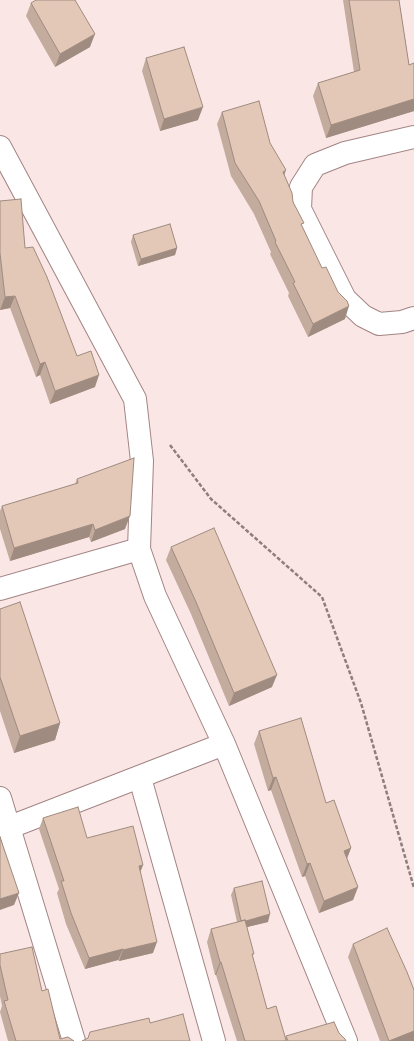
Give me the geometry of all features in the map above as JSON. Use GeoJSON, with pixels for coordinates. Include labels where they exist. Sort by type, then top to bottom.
{"type":"FeatureCollection","features":[{"type":"Feature","properties":{"kind":"street"},"geometry":{"type":"LineString","coordinates":[[414,137],[345,153],[315,165],[300,187],[300,209],[345,299],[363,316],[380,324],[402,322],[414,318]]}},
{"type":"Feature","properties":{"kind":"street"},"geometry":{"type":"LineString","coordinates":[[0,147],[135,399],[142,461],[139,549],[155,596],[224,744],[346,1041]]}},
{"type":"Feature","properties":{"kind":"street"},"geometry":{"type":"LineString","coordinates":[[0,589],[139,549]]}},
{"type":"Feature","properties":{"kind":"street"},"geometry":{"type":"LineString","coordinates":[[10,827],[140,778],[224,744]]}},
{"type":"Feature","properties":{"kind":"street"},"geometry":{"type":"LineString","coordinates":[[140,778],[214,1041]]}},
{"type":"Feature","properties":{"kind":"street"},"geometry":{"type":"LineString","coordinates":[[0,798],[74,1041]]}},
{"type":"Feature","properties":{"kind":"path"},"geometry":{"type":"LineString","coordinates":[[168,443],[211,499],[322,597],[361,703],[414,888]]}},
{"type":"Feature","properties":{"kind":"building"},"geometry":{"type":"Polygon","coordinates":[[[36,0],[75,0],[95,34],[60,54],[31,3],[36,0]]]}},
{"type":"Feature","properties":{"kind":"building"},"geometry":{"type":"Polygon","coordinates":[[[349,0],[399,0],[409,65],[414,63],[414,99],[331,125],[318,83],[360,70],[349,0]]]}},
{"type":"Feature","properties":{"kind":"building"},"geometry":{"type":"Polygon","coordinates":[[[184,47],[203,107],[164,119],[146,58],[184,47]]]}},
{"type":"Feature","properties":{"kind":"building"},"geometry":{"type":"Polygon","coordinates":[[[259,101],[270,143],[286,170],[283,172],[292,193],[293,202],[304,223],[301,224],[322,268],[326,267],[338,292],[347,301],[349,306],[313,324],[293,283],[295,282],[275,242],[276,241],[259,201],[235,163],[222,112],[259,101]]]}},
{"type":"Feature","properties":{"kind":"building"},"geometry":{"type":"Polygon","coordinates":[[[21,199],[25,248],[33,247],[47,277],[77,356],[91,351],[99,375],[55,391],[45,362],[40,364],[15,296],[5,297],[0,253],[0,201],[21,199]]]}},
{"type":"Feature","properties":{"kind":"building"},"geometry":{"type":"Polygon","coordinates":[[[170,224],[177,248],[141,259],[133,235],[170,224]]]}},
{"type":"Feature","properties":{"kind":"building"},"geometry":{"type":"Polygon","coordinates":[[[134,458],[130,516],[95,530],[93,524],[14,548],[2,506],[78,483],[77,479],[134,458]]]}},
{"type":"Feature","properties":{"kind":"building"},"geometry":{"type":"Polygon","coordinates":[[[214,528],[277,675],[234,693],[171,547],[214,528]]]}},
{"type":"Feature","properties":{"kind":"building"},"geometry":{"type":"Polygon","coordinates":[[[20,602],[60,723],[20,736],[0,677],[0,609],[20,602]]]}},
{"type":"Feature","properties":{"kind":"building"},"geometry":{"type":"Polygon","coordinates":[[[301,718],[326,803],[334,800],[351,848],[344,851],[358,887],[324,901],[310,863],[307,864],[276,777],[273,778],[259,731],[301,718]]]}},
{"type":"Feature","properties":{"kind":"building"},"geometry":{"type":"Polygon","coordinates":[[[78,807],[87,838],[133,826],[143,865],[139,866],[157,942],[89,958],[71,913],[61,881],[64,881],[43,818],[78,807]]]}},
{"type":"Feature","properties":{"kind":"building"},"geometry":{"type":"Polygon","coordinates":[[[0,837],[19,893],[0,899],[0,837]]]}},
{"type":"Feature","properties":{"kind":"building"},"geometry":{"type":"Polygon","coordinates":[[[262,881],[270,914],[241,921],[234,888],[262,881]]]}},
{"type":"Feature","properties":{"kind":"building"},"geometry":{"type":"Polygon","coordinates":[[[245,920],[254,954],[252,954],[267,1009],[276,1006],[286,1040],[284,1041],[245,1041],[211,929],[245,920]]]}},
{"type":"Feature","properties":{"kind":"building"},"geometry":{"type":"Polygon","coordinates":[[[387,928],[414,990],[414,1031],[389,1041],[353,944],[387,928]]]}},
{"type":"Feature","properties":{"kind":"building"},"geometry":{"type":"Polygon","coordinates":[[[32,947],[42,991],[48,989],[60,1039],[68,1037],[74,1041],[16,1041],[4,1001],[8,1000],[0,965],[0,954],[32,947]]]}},
{"type":"Feature","properties":{"kind":"building"},"geometry":{"type":"Polygon","coordinates":[[[183,1014],[190,1041],[82,1041],[88,1038],[90,1032],[149,1018],[150,1023],[183,1014]]]}},
{"type":"Feature","properties":{"kind":"building"},"geometry":{"type":"Polygon","coordinates":[[[334,1022],[339,1033],[346,1041],[288,1041],[286,1036],[334,1022]]]}}]}
